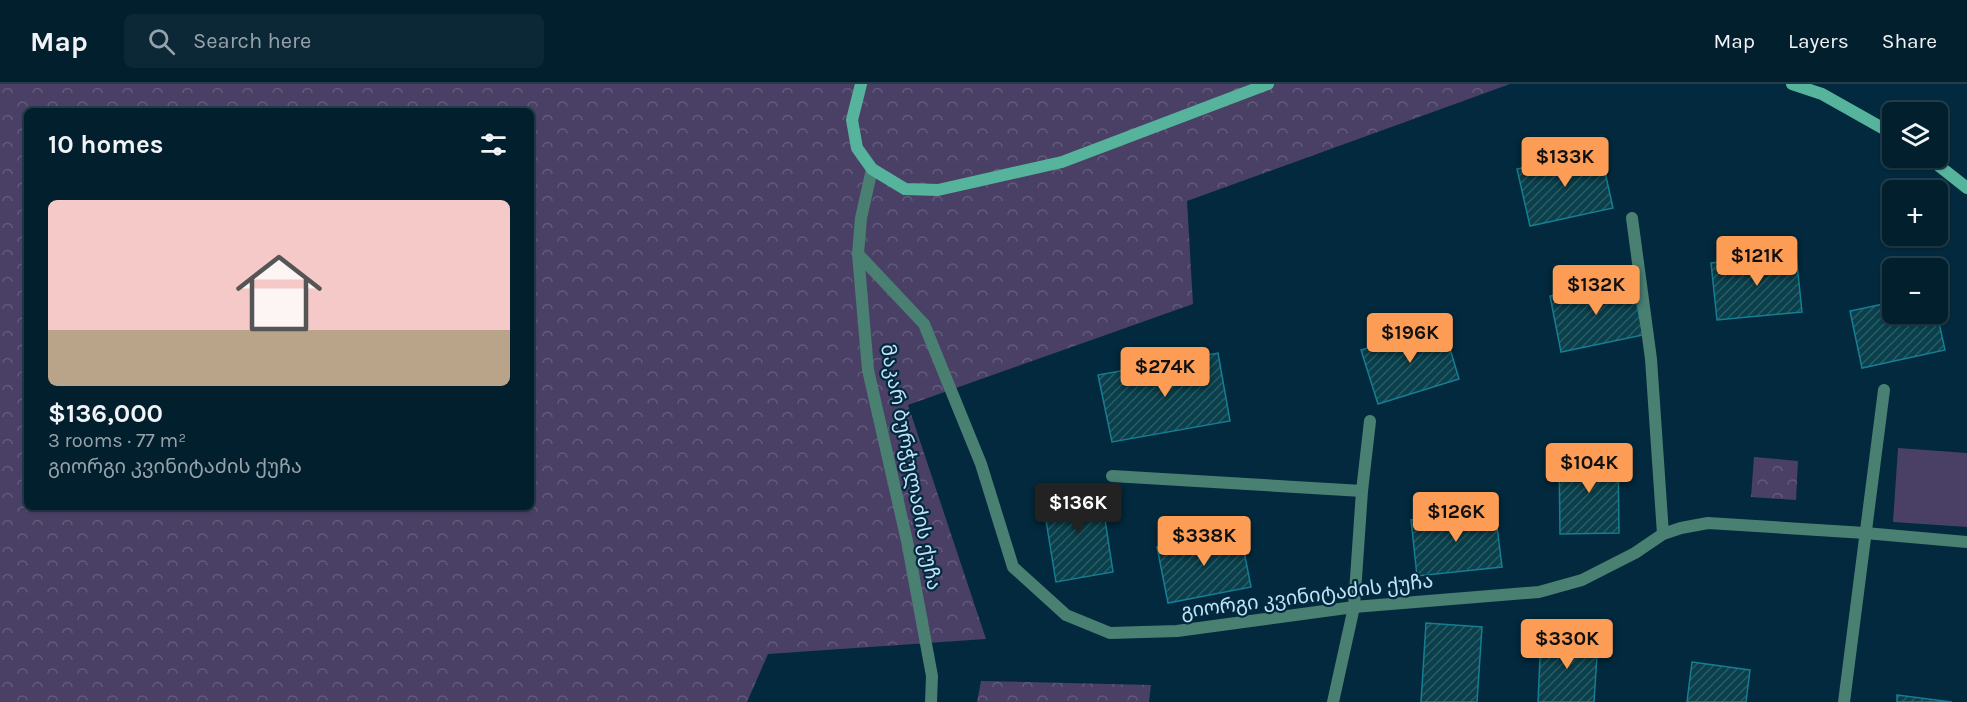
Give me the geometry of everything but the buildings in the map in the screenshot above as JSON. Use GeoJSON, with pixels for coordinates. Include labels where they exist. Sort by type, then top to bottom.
{"type":"FeatureCollection","features":[{"type":"Feature","properties":{"kind":"main road"},"geometry":{"type":"LineString","coordinates":[[861,84],[852,120],[857,148],[872,169],[905,189],[938,190],[1062,162],[1268,84]]}},
{"type":"Feature","properties":{"kind":"main road"},"geometry":{"type":"LineString","coordinates":[[1792,84],[1822,94],[1882,128]]}},
{"type":"Feature","properties":{"kind":"main road"},"geometry":{"type":"LineString","coordinates":[[1942,168],[1967,188]]}},
{"type":"Feature","properties":{"kind":"street","name":"მაკარ ბურჭულაძის ქუჩა"},"geometry":{"type":"LineString","coordinates":[[872,169],[861,218],[858,255],[867,370],[907,541],[932,676],[932,702]]}},
{"type":"Feature","properties":{"kind":"street"},"geometry":{"type":"LineString","coordinates":[[1632,218],[1652,359],[1663,534]]}},
{"type":"Feature","properties":{"kind":"street","name":"გიორგი კვინიტაძის ქუჩა"},"geometry":{"type":"LineString","coordinates":[[858,255],[924,324],[981,464],[1013,567],[1066,615],[1110,633],[1177,631],[1354,607],[1539,592],[1582,580],[1635,553],[1663,534],[1680,528],[1708,524],[1865,533],[1967,542]]}},
{"type":"Feature","properties":{"kind":"street"},"geometry":{"type":"LineString","coordinates":[[1844,702],[1884,390]]}},
{"type":"Feature","properties":{"kind":"street"},"geometry":{"type":"LineString","coordinates":[[1333,702],[1354,607],[1362,491],[1370,421]]}},
{"type":"Feature","properties":{"kind":"street"},"geometry":{"type":"LineString","coordinates":[[1112,476],[1362,491]]}},
{"type":"Feature","properties":{"kind":"green space"},"geometry":{"type":"Polygon","coordinates":[[[0,84],[1510,84],[1187,201],[1193,304],[908,405],[986,639],[768,654],[747,702],[0,702],[0,84]]]}},
{"type":"Feature","properties":{"kind":"green space"},"geometry":{"type":"Polygon","coordinates":[[[1898,448],[1967,453],[1967,527],[1893,522],[1898,448]]]}},
{"type":"Feature","properties":{"kind":"green space"},"geometry":{"type":"Polygon","coordinates":[[[1754,457],[1798,461],[1796,500],[1751,497],[1754,457]]]}},
{"type":"Feature","properties":{"kind":"green space"},"geometry":{"type":"Polygon","coordinates":[[[981,681],[1151,685],[1149,702],[977,702],[981,681]]]}}]}
